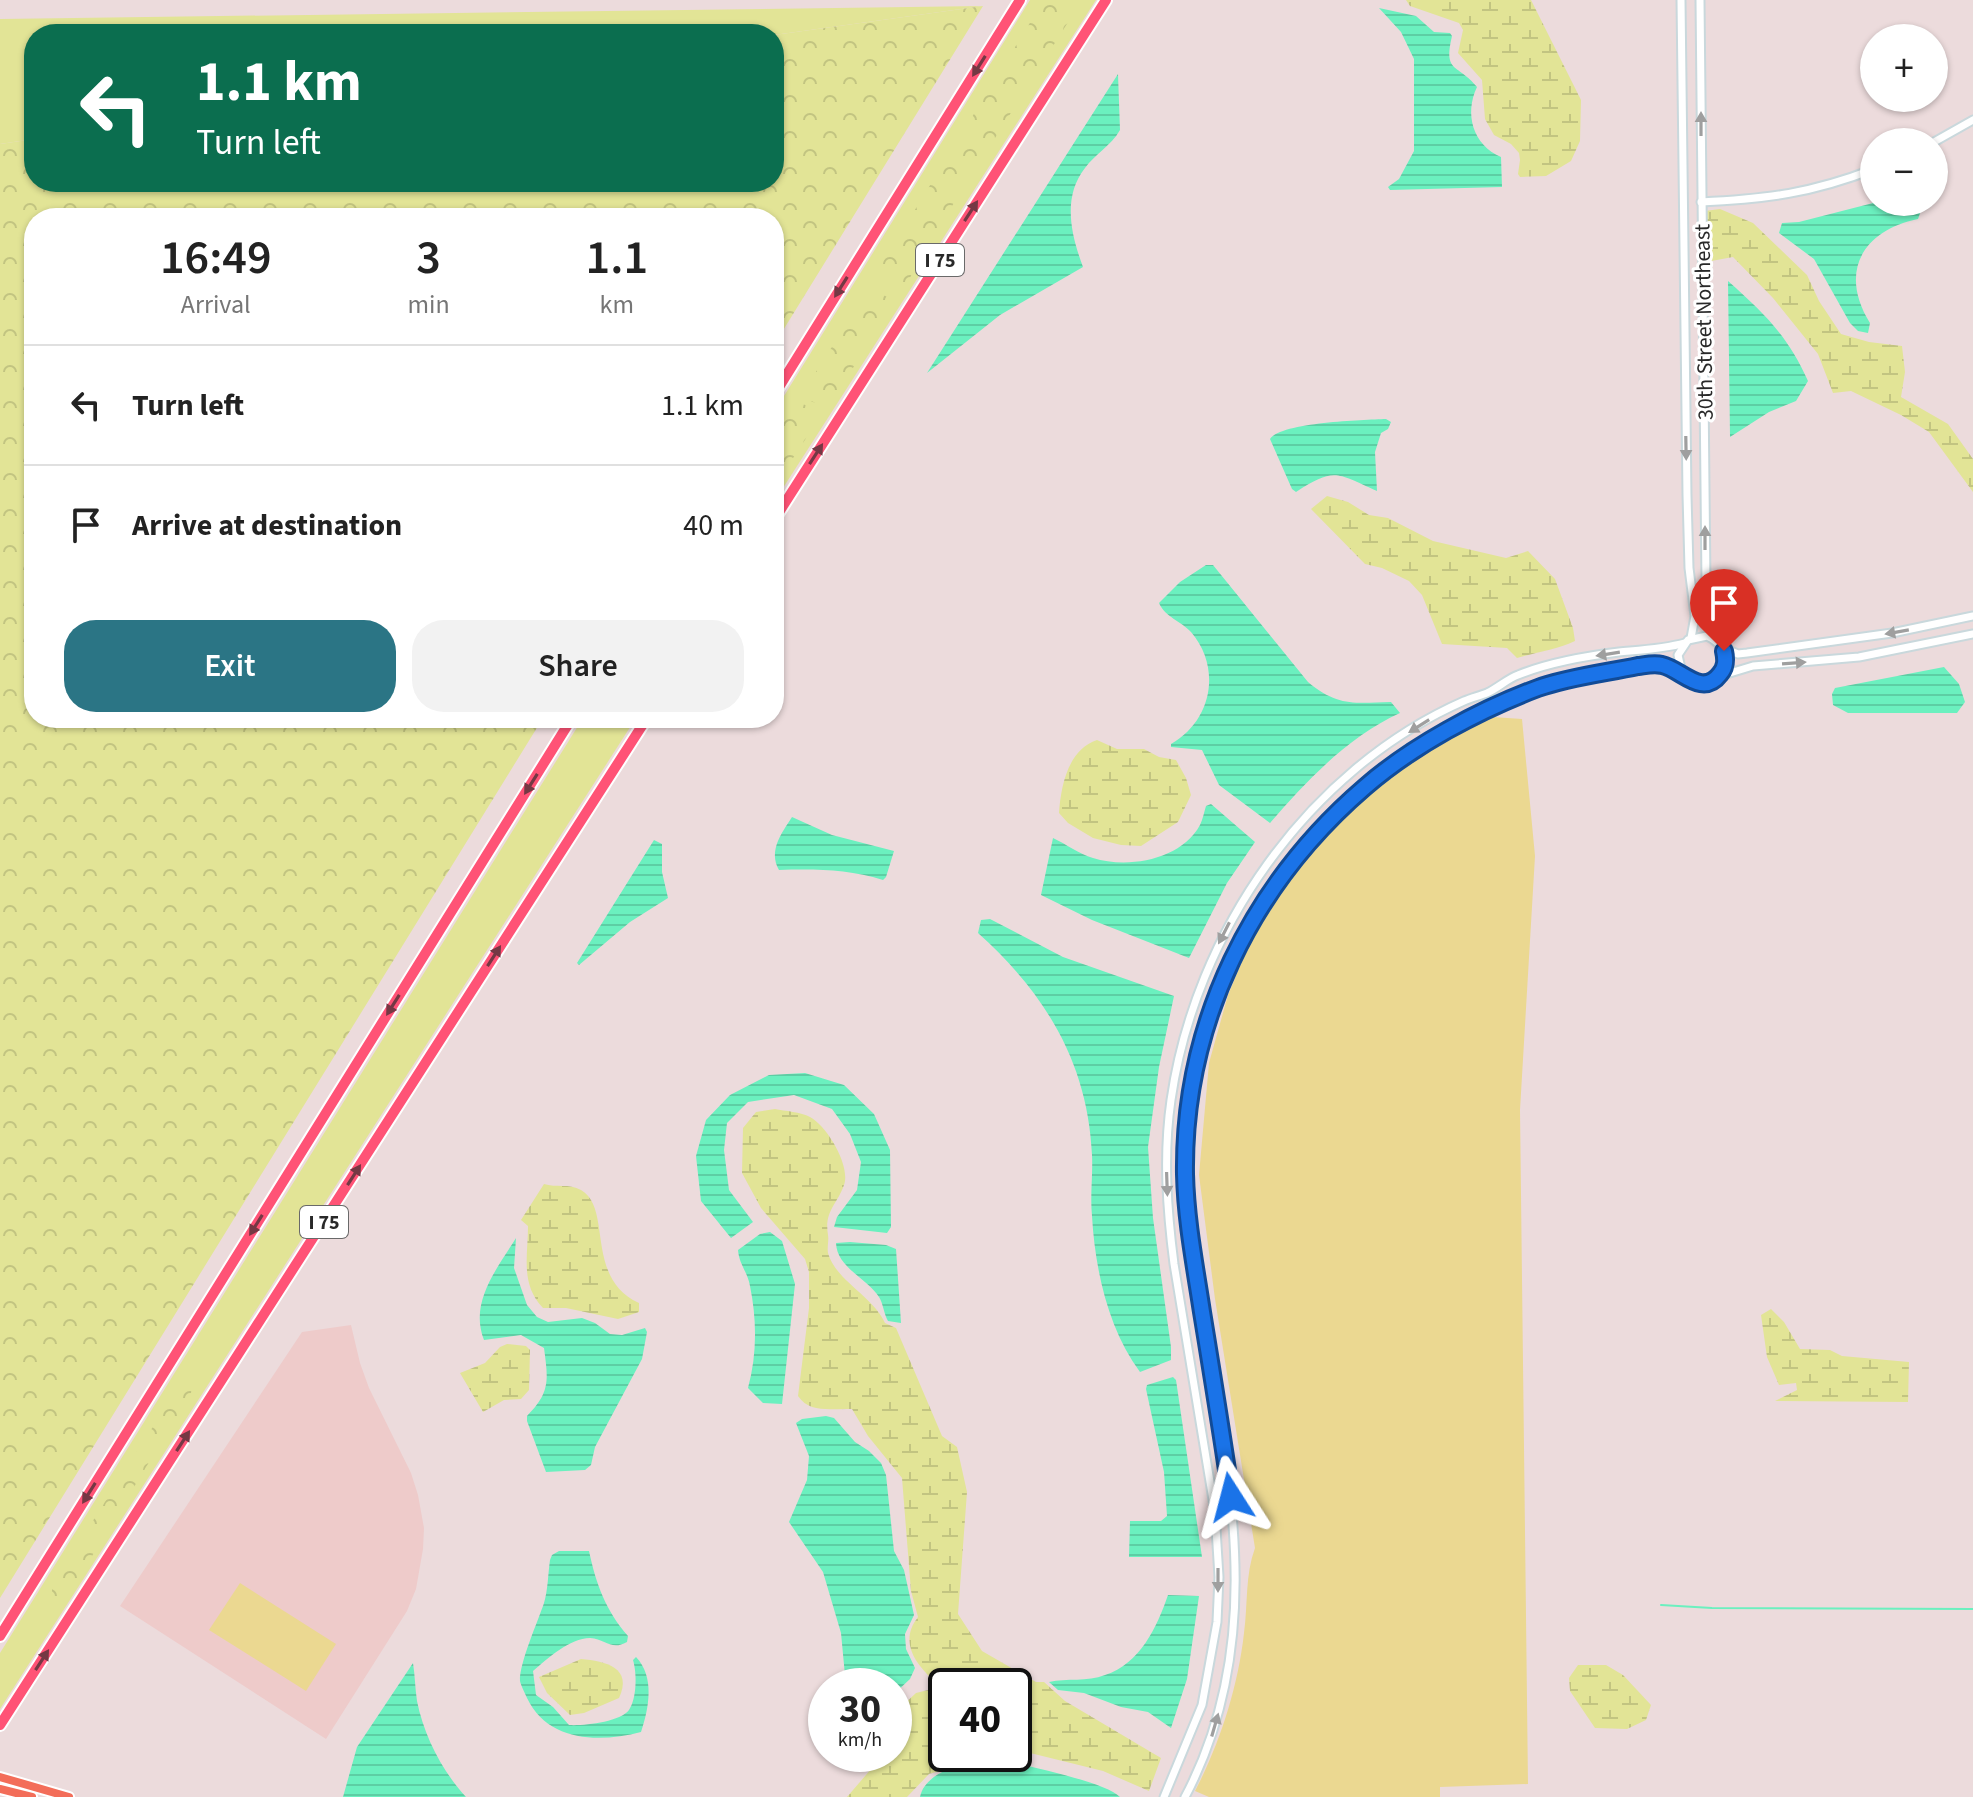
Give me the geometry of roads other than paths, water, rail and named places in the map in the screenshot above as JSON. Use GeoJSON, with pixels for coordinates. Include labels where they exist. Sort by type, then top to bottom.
{"type":"FeatureCollection","features":[{"type":"Feature","properties":{"kind":"highway"},"geometry":{"type":"LineString","coordinates":[[784,379],[1020,0]]}},
{"type":"Feature","properties":{"kind":"highway","name":"I 75"},"geometry":{"type":"LineString","coordinates":[[784,504],[1106,0]]}},
{"type":"Feature","properties":{"kind":"highway","name":"I 75"},"geometry":{"type":"LineString","coordinates":[[0,1636],[566,728]]}},
{"type":"Feature","properties":{"kind":"highway","name":"I 75"},"geometry":{"type":"LineString","coordinates":[[0,1725],[641,728]]}},
{"type":"Feature","properties":{"kind":"main road"},"geometry":{"type":"LineString","coordinates":[[0,1777],[69,1797]]}},
{"type":"Feature","properties":{"kind":"main road"},"geometry":{"type":"LineString","coordinates":[[0,1789],[32,1797]]}},
{"type":"Feature","properties":{"kind":"street","name":"30th Street Northeast"},"geometry":{"type":"LineString","coordinates":[[1681,0],[1687,495],[1689,568],[1695,616],[1688,640]]}},
{"type":"Feature","properties":{"kind":"street","name":"30th Street Northeast"},"geometry":{"type":"LineString","coordinates":[[1700,0],[1706,584],[1707,612],[1720,645]]}},
{"type":"Feature","properties":{"kind":"street"},"geometry":{"type":"LineString","coordinates":[[1948,134],[1973,120]]}},
{"type":"Feature","properties":{"kind":"street"},"geometry":{"type":"LineString","coordinates":[[1701,202],[1777,197],[1811,190],[1860,174]]}},
{"type":"Feature","properties":{"kind":"street"},"geometry":{"type":"LineString","coordinates":[[1164,1797],[1202,1705],[1217,1622],[1219,1577],[1215,1512],[1169,1226],[1166,1169],[1171,1100],[1183,1040],[1210,961],[1233,915],[1278,849],[1313,808],[1389,745],[1451,708],[1489,692],[1520,674],[1576,659],[1657,649],[1703,636],[1738,654],[1892,633],[1973,616]]}},
{"type":"Feature","properties":{"kind":"street"},"geometry":{"type":"LineString","coordinates":[[1185,1797],[1199,1772],[1215,1729],[1228,1676],[1234,1630],[1234,1518],[1190,1234],[1185,1172],[1191,1096],[1205,1024],[1214,998],[1261,905],[1287,868],[1338,810],[1398,761],[1478,716],[1539,688],[1651,664],[1682,673],[1697,683],[1706,683],[1736,669],[1859,657],[1973,634]]}},
{"type":"Feature","properties":{"kind":"street"},"geometry":{"type":"LineString","coordinates":[[1682,673],[1678,655],[1688,640]]}},
{"type":"Feature","properties":{"kind":"street"},"geometry":{"type":"LineString","coordinates":[[1718,677],[1725,665],[1720,645]]}},
{"type":"Feature","properties":{"kind":"waterway"},"geometry":{"type":"LineString","coordinates":[[1661,1605],[1973,1609]]}}]}
